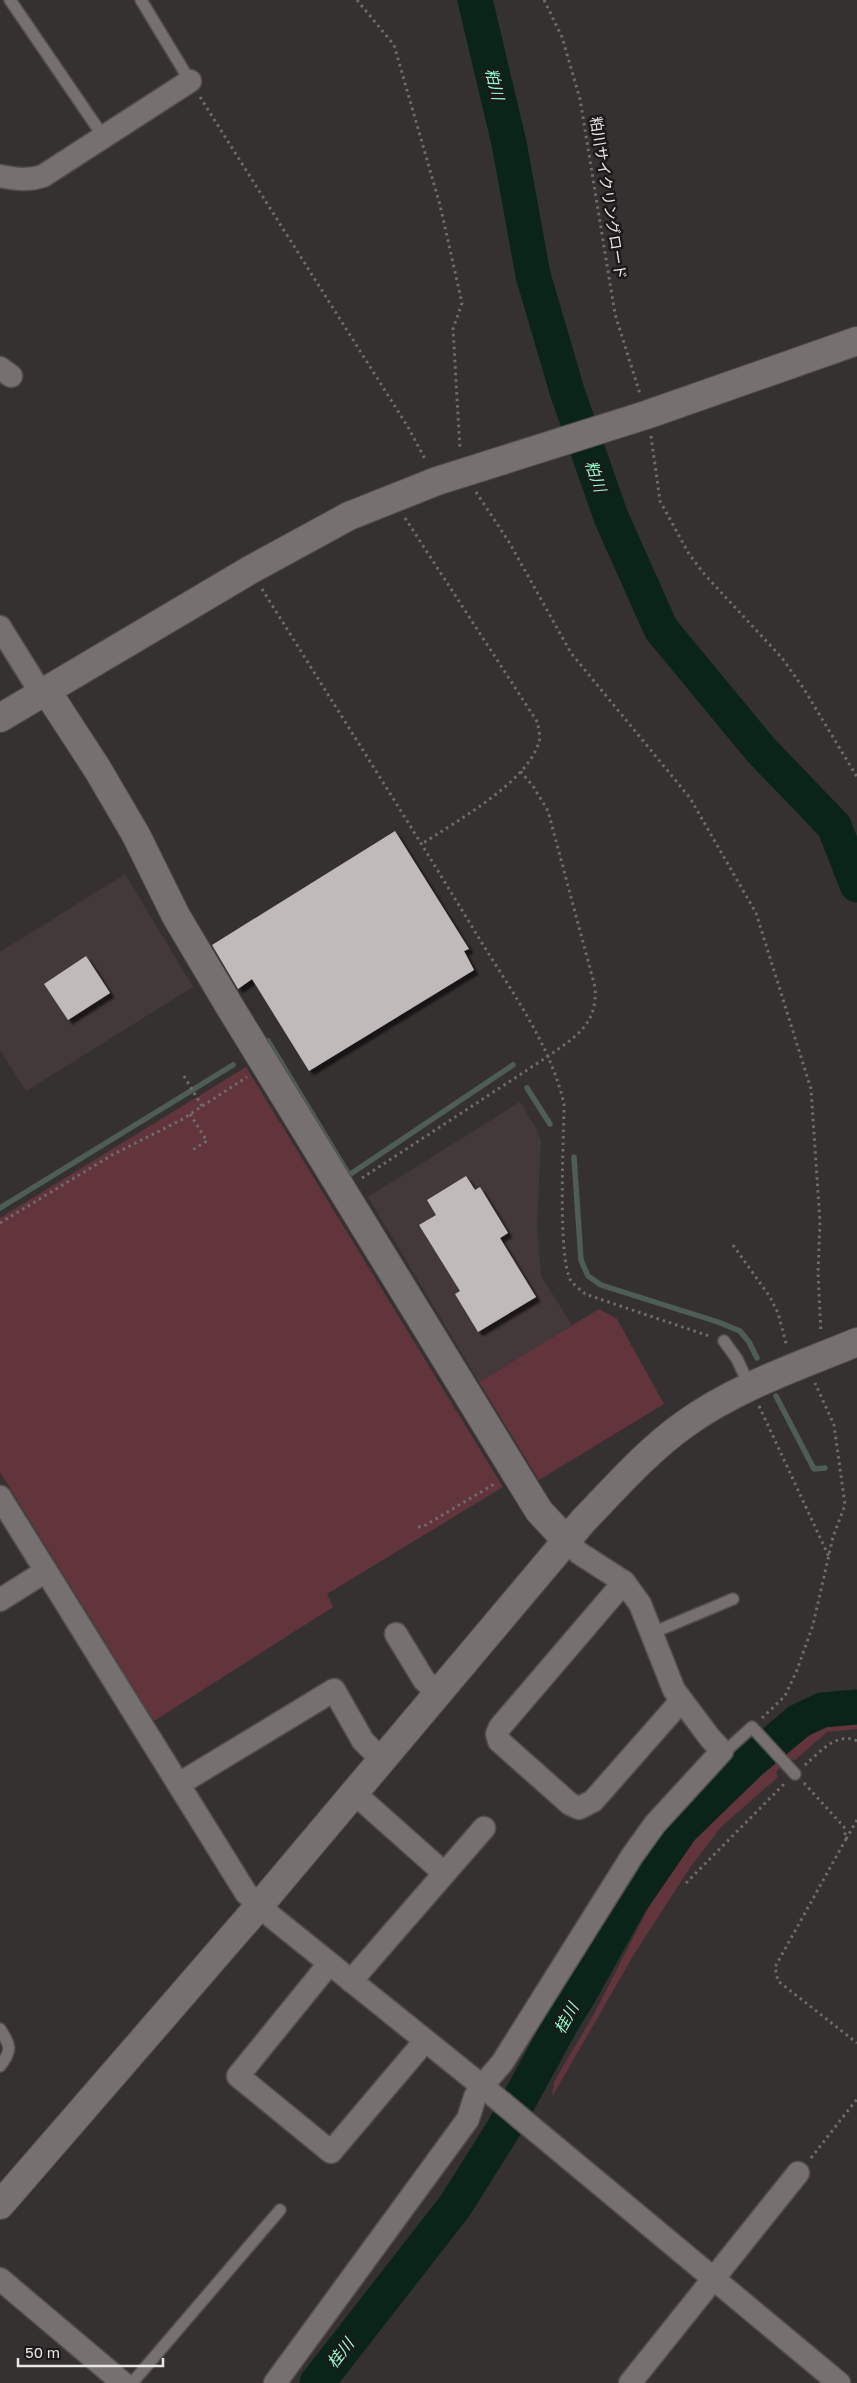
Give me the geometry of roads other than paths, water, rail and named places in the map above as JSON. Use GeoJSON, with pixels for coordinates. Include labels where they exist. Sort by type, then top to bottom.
{"type":"FeatureCollection","features":[{"type":"Feature","properties":{"kind":"street"},"geometry":{"type":"LineString","coordinates":[[0,176],[34,179],[43,176],[190,81]]}},
{"type":"Feature","properties":{"kind":"street"},"geometry":{"type":"LineString","coordinates":[[0,718],[250,570],[349,516],[437,481],[644,418],[857,341]]}},
{"type":"Feature","properties":{"kind":"street"},"geometry":{"type":"LineString","coordinates":[[0,627],[98,770],[136,835],[172,909],[230,1007],[539,1511],[579,1553],[624,1582],[640,1604],[674,1690],[722,1751],[656,1824],[632,1856],[502,2063],[485,2089],[475,2097],[468,2119],[275,2383]]}},
{"type":"Feature","properties":{"kind":"street"},"geometry":{"type":"LineString","coordinates":[[0,2205],[259,1906],[566,1541],[638,1464],[661,1443],[700,1414],[750,1387],[857,1342]]}},
{"type":"Feature","properties":{"kind":"street"},"geometry":{"type":"LineString","coordinates":[[0,1497],[242,1888],[259,1906],[485,2089],[539,2136],[839,2383]]}},
{"type":"Feature","properties":{"kind":"street"},"geometry":{"type":"LineString","coordinates":[[0,1600],[46,1571]]}},
{"type":"Feature","properties":{"kind":"street"},"geometry":{"type":"LineString","coordinates":[[624,1582],[500,1727],[497,1734],[499,1741],[570,1804],[579,1808],[593,1801],[681,1701]]}},
{"type":"Feature","properties":{"kind":"street"},"geometry":{"type":"LineString","coordinates":[[396,1634],[424,1680],[438,1693]]}},
{"type":"Feature","properties":{"kind":"street"},"geometry":{"type":"LineString","coordinates":[[178,1784],[334,1690],[363,1741],[382,1760]]}},
{"type":"Feature","properties":{"kind":"street"},"geometry":{"type":"LineString","coordinates":[[354,1793],[444,1873]]}},
{"type":"Feature","properties":{"kind":"street"},"geometry":{"type":"LineString","coordinates":[[351,1981],[484,1828]]}},
{"type":"Feature","properties":{"kind":"street"},"geometry":{"type":"LineString","coordinates":[[329,1964],[238,2076],[323,2146],[331,2152],[425,2041]]}},
{"type":"Feature","properties":{"kind":"street"},"geometry":{"type":"LineString","coordinates":[[630,2383],[798,2173]]}},
{"type":"Feature","properties":{"kind":"street"},"geometry":{"type":"LineString","coordinates":[[0,2279],[123,2383]]}},
{"type":"Feature","properties":{"kind":"lane"},"geometry":{"type":"LineString","coordinates":[[10,0],[103,136]]}},
{"type":"Feature","properties":{"kind":"lane"},"geometry":{"type":"LineString","coordinates":[[142,0],[190,81]]}},
{"type":"Feature","properties":{"kind":"lane"},"geometry":{"type":"LineString","coordinates":[[724,1341],[737,1359],[750,1387]]}},
{"type":"Feature","properties":{"kind":"lane"},"geometry":{"type":"LineString","coordinates":[[652,1633],[733,1599]]}},
{"type":"Feature","properties":{"kind":"lane"},"geometry":{"type":"LineString","coordinates":[[722,1751],[754,1729],[792,1770]]}},
{"type":"Feature","properties":{"kind":"lane"},"geometry":{"type":"LineString","coordinates":[[0,2029],[9,2043],[8,2056],[0,2066]]}},
{"type":"Feature","properties":{"kind":"lane"},"geometry":{"type":"LineString","coordinates":[[132,2383],[280,2210]]}},
{"type":"Feature","properties":{"kind":"waterway","name":"粕川"},"geometry":{"type":"LineString","coordinates":[[475,0],[509,143],[533,275],[567,391],[611,517],[661,629],[761,750],[834,826],[857,885]]}},
{"type":"Feature","properties":{"kind":"waterway"},"geometry":{"type":"LineString","coordinates":[[268,1041],[349,1175],[513,1065]]}},
{"type":"Feature","properties":{"kind":"waterway"},"geometry":{"type":"LineString","coordinates":[[0,1208],[233,1065]]}},
{"type":"Feature","properties":{"kind":"waterway"},"geometry":{"type":"LineString","coordinates":[[527,1088],[550,1124]]}},
{"type":"Feature","properties":{"kind":"waterway"},"geometry":{"type":"LineString","coordinates":[[574,1157],[581,1260],[588,1276],[601,1285],[718,1322],[740,1331],[749,1342],[757,1358]]}},
{"type":"Feature","properties":{"kind":"waterway"},"geometry":{"type":"LineString","coordinates":[[776,1396],[814,1469],[825,1468]]}},
{"type":"Feature","properties":{"kind":"waterway","name":"桂川"},"geometry":{"type":"LineString","coordinates":[[317,2383],[455,2206],[504,2128],[630,1903],[681,1829],[750,1762],[799,1721],[822,1710],[857,1707]]}}]}
